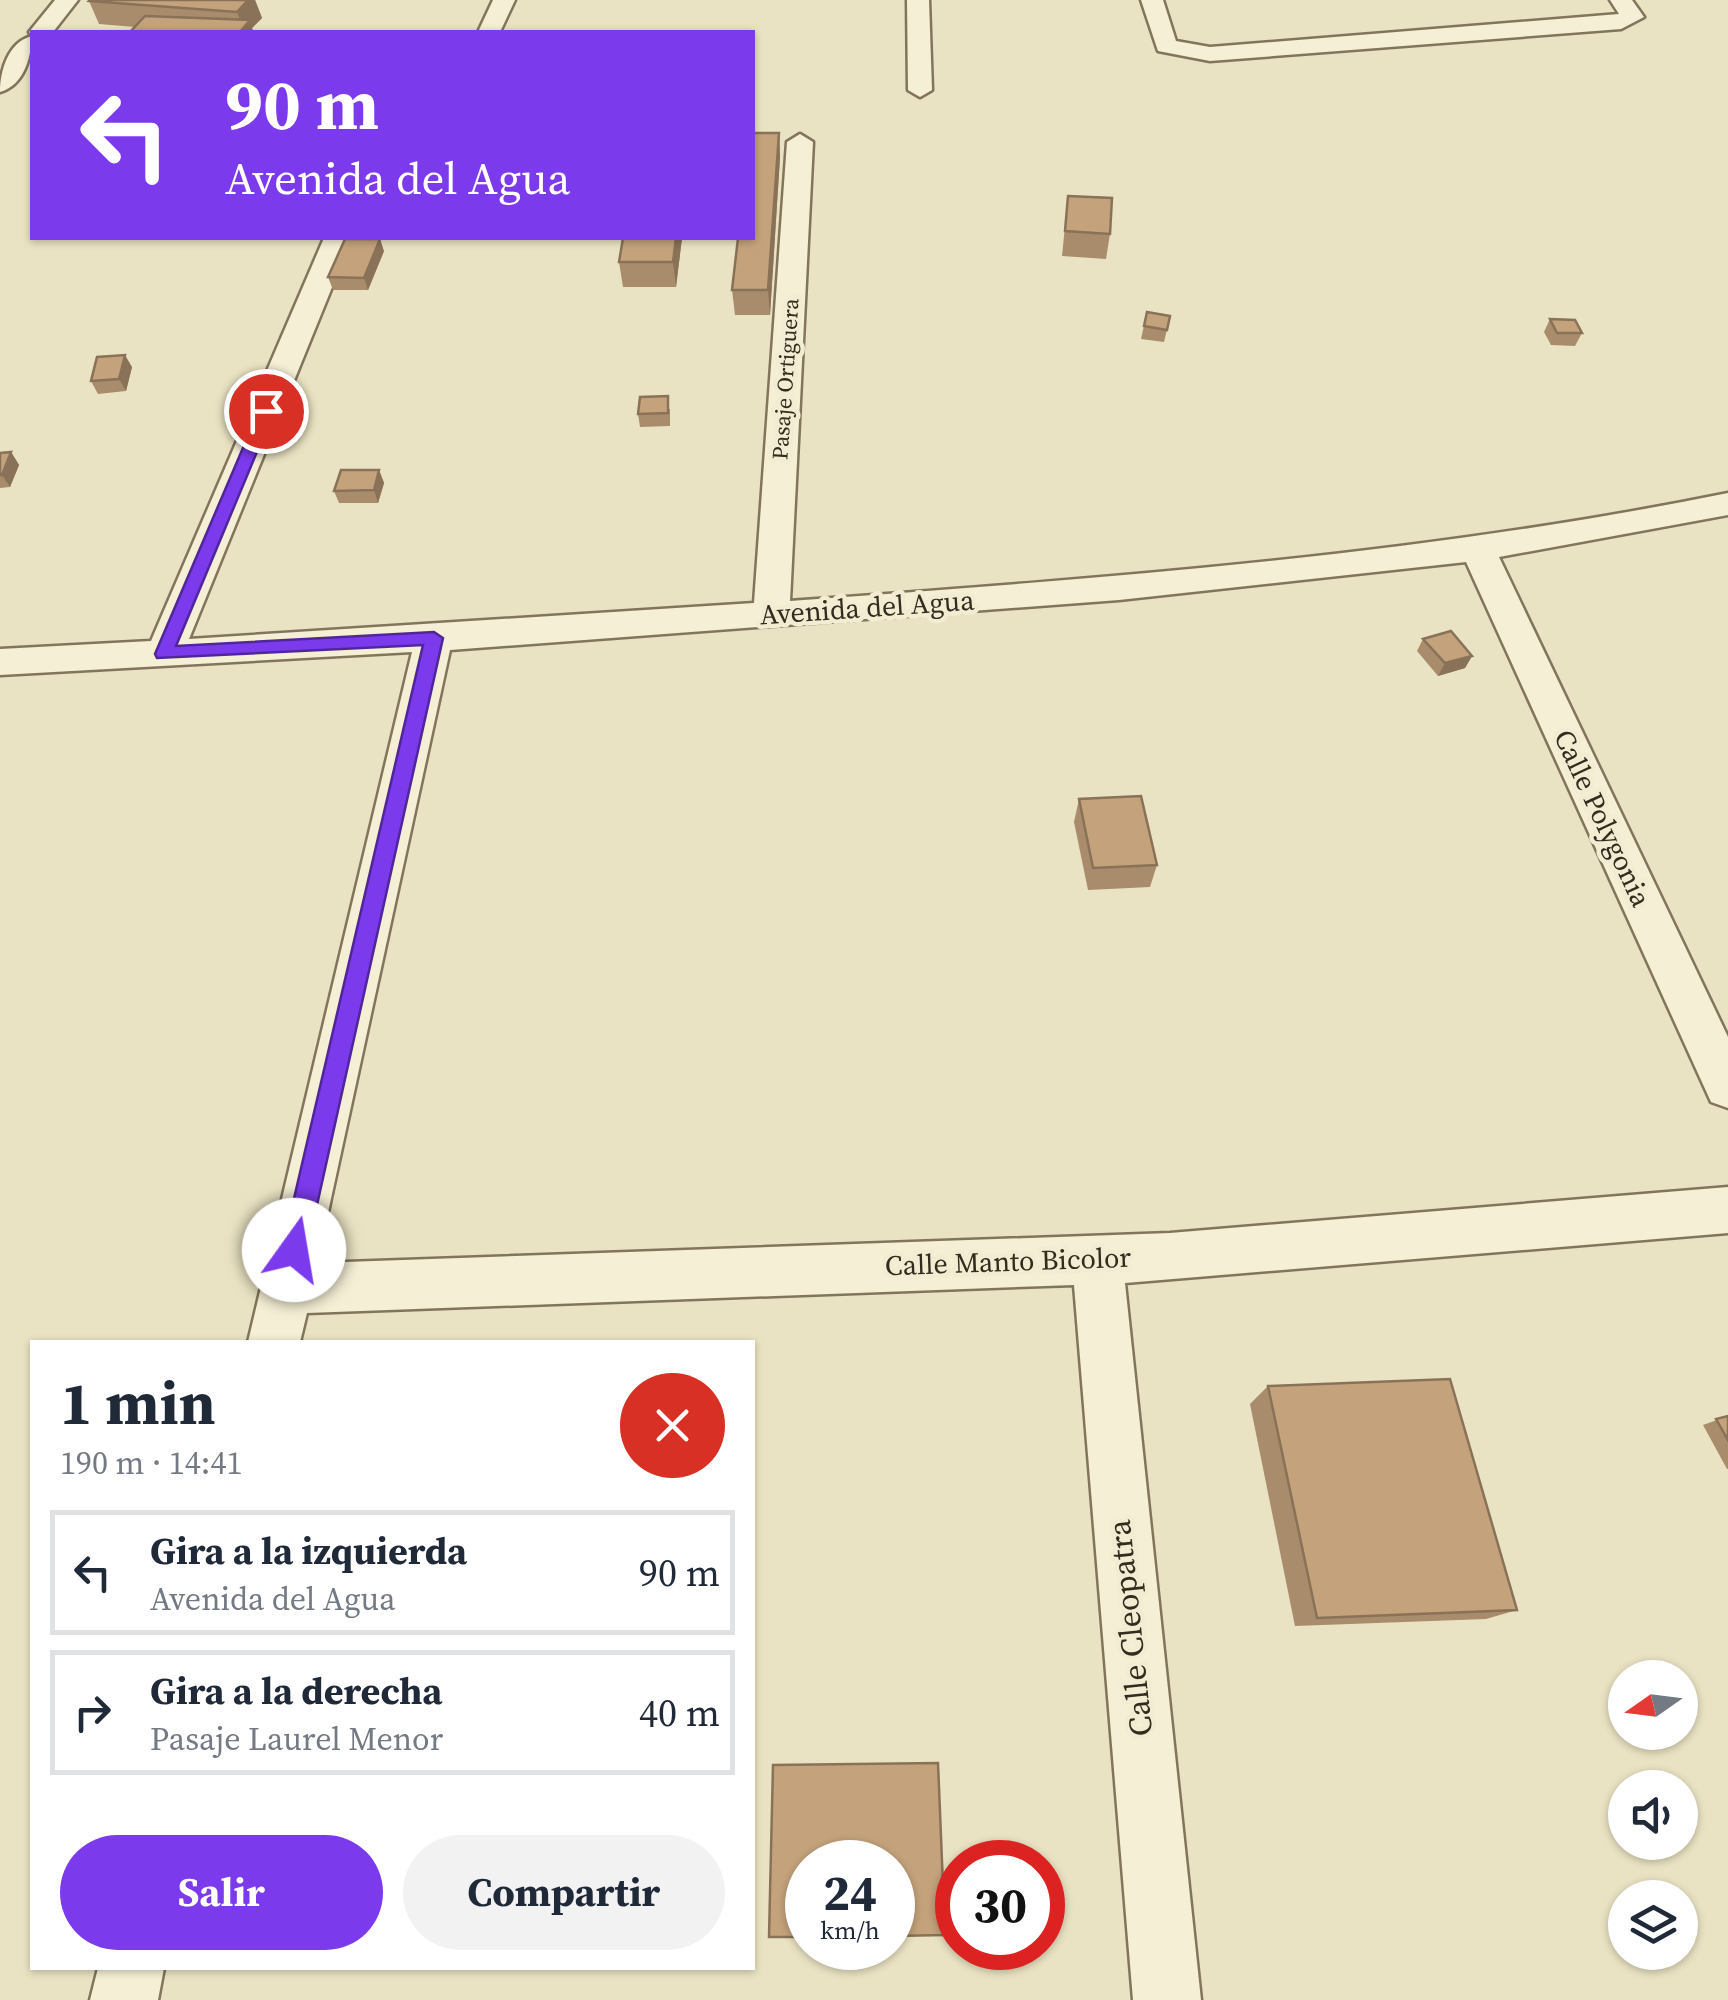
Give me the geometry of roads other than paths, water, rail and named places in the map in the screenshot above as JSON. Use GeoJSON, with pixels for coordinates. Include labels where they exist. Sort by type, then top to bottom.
{"type":"FeatureCollection","features":[{"type":"Feature","properties":{"kind":"street"},"geometry":{"type":"LineString","coordinates":[[43,30],[66,0]]}},
{"type":"Feature","properties":{"kind":"street"},"geometry":{"type":"LineString","coordinates":[[490,30],[504,0]]}},
{"type":"Feature","properties":{"kind":"street"},"geometry":{"type":"LineString","coordinates":[[918,0],[920,90]]}},
{"type":"Feature","properties":{"kind":"street"},"geometry":{"type":"LineString","coordinates":[[1152,0],[1166,46],[1210,54],[1621,22],[1632,16],[1621,0]]}},
{"type":"Feature","properties":{"kind":"street"},"geometry":{"type":"LineString","coordinates":[[0,85],[30,47]]}},
{"type":"Feature","properties":{"kind":"street","name":"Pasaje Ortiguera"},"geometry":{"type":"LineString","coordinates":[[770,615],[800,142]]}},
{"type":"Feature","properties":{"kind":"street"},"geometry":{"type":"LineString","coordinates":[[164,654],[337,240]]}},
{"type":"Feature","properties":{"kind":"street","name":"Avenida del Agua"},"geometry":{"type":"LineString","coordinates":[[0,662],[770,615],[1316,570],[1478,549],[1728,504]]}},
{"type":"Feature","properties":{"kind":"street","name":"Calle Polygonia"},"geometry":{"type":"LineString","coordinates":[[1478,549],[1728,1087]]}},
{"type":"Feature","properties":{"kind":"street"},"geometry":{"type":"LineString","coordinates":[[274,1340],[434,638]]}},
{"type":"Feature","properties":{"kind":"street","name":"Calle Manto Bicolor"},"geometry":{"type":"LineString","coordinates":[[286,1289],[1170,1257],[1728,1210]]}},
{"type":"Feature","properties":{"kind":"street","name":"Calle Cleopatra"},"geometry":{"type":"LineString","coordinates":[[1097,1257],[1167,2000]]}},
{"type":"Feature","properties":{"kind":"street"},"geometry":{"type":"LineString","coordinates":[[124,2000],[132,1970]]}}]}
